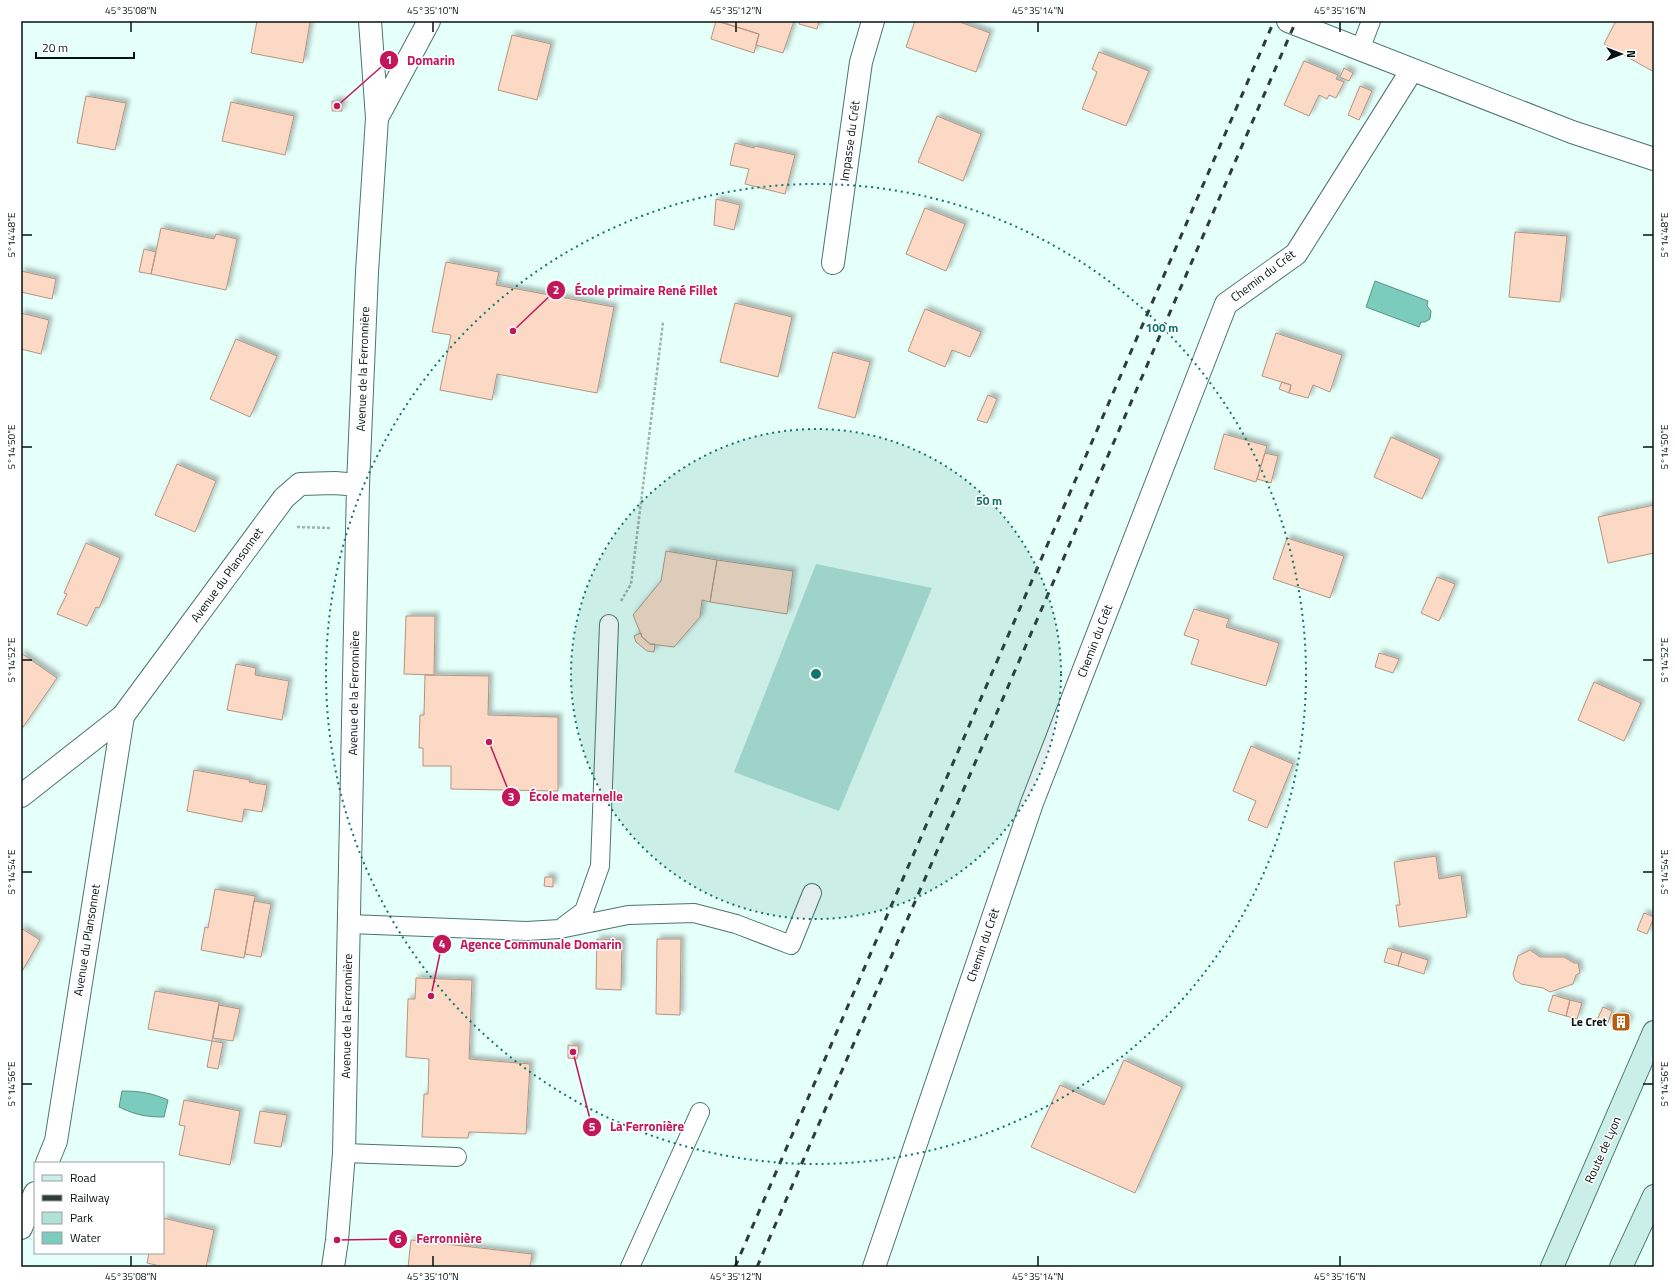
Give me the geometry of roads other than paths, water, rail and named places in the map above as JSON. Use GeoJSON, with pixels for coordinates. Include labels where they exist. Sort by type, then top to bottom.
{"type":"FeatureCollection","features":[{"type":"Feature","properties":{"kind":"main road","name":"Route de Lyon"},"geometry":{"type":"LineString","coordinates":[[1552,1267],[1654,1032]]}},
{"type":"Feature","properties":{"kind":"main road"},"geometry":{"type":"LineString","coordinates":[[1621,1267],[1654,1196]]}},
{"type":"Feature","properties":{"kind":"street","name":"Avenue de la Ferronnière"},"geometry":{"type":"LineString","coordinates":[[333,1267],[337,1240],[344,1153],[358,485],[367,272],[377,118],[370,21]]}},
{"type":"Feature","properties":{"kind":"street","name":"Avenue de la Ferronnière"},"geometry":{"type":"LineString","coordinates":[[377,118],[429,21]]}},
{"type":"Feature","properties":{"kind":"street","name":"Impasse du Crêt"},"geometry":{"type":"LineString","coordinates":[[833,263],[861,62],[873,21]]}},
{"type":"Feature","properties":{"kind":"street"},"geometry":{"type":"LineString","coordinates":[[1288,21],[1572,132],[1654,159]]}},
{"type":"Feature","properties":{"kind":"street","name":"Chemin du Crêt"},"geometry":{"type":"LineString","coordinates":[[874,1267],[1032,803],[1226,304],[1296,254],[1412,70]]}},
{"type":"Feature","properties":{"kind":"street","name":"Avenue du Plansonnet"},"geometry":{"type":"LineString","coordinates":[[21,796],[123,716],[284,498],[300,484],[335,483],[358,485]]}},
{"type":"Feature","properties":{"kind":"street","name":"Avenue du Plansonnet"},"geometry":{"type":"LineString","coordinates":[[47,1162],[56,1142],[123,716]]}},
{"type":"Feature","properties":{"kind":"street"},"geometry":{"type":"LineString","coordinates":[[21,1228],[34,1196]]}},
{"type":"Feature","properties":{"kind":"lane"},"geometry":{"type":"LineString","coordinates":[[1360,50],[1371,21]]}},
{"type":"Feature","properties":{"kind":"lane"},"geometry":{"type":"LineString","coordinates":[[560,929],[584,911],[600,866],[609,624]]}},
{"type":"Feature","properties":{"kind":"lane"},"geometry":{"type":"LineString","coordinates":[[349,924],[527,931],[560,929],[628,914],[694,913],[736,924],[791,945],[812,893]]}},
{"type":"Feature","properties":{"kind":"lane"},"geometry":{"type":"LineString","coordinates":[[630,1267],[700,1112]]}},
{"type":"Feature","properties":{"kind":"lane"},"geometry":{"type":"LineString","coordinates":[[344,1153],[457,1157]]}},
{"type":"Feature","properties":{"kind":"water"},"geometry":{"type":"Polygon","coordinates":[[[1375,281],[1428,301],[1427,306],[1431,311],[1430,319],[1425,322],[1421,322],[1419,327],[1366,307],[1375,281]]]}},
{"type":"Feature","properties":{"kind":"water"},"geometry":{"type":"Polygon","coordinates":[[[122,1091],[146,1093],[168,1100],[164,1117],[141,1115],[119,1107],[122,1091]]]}},
{"type":"Feature","properties":{"kind":"railway"},"geometry":{"type":"LineString","coordinates":[[735,1267],[1274,21]]}},
{"type":"Feature","properties":{"kind":"railway"},"geometry":{"type":"LineString","coordinates":[[757,1267],[1296,21]]}},
{"type":"Feature","properties":{"kind":"place","name":"Domarin"},"geometry":{"type":"Point","coordinates":[337,106]}},
{"type":"Feature","properties":{"kind":"place","name":"École primaire René Fillet"},"geometry":{"type":"Point","coordinates":[513,331]}},
{"type":"Feature","properties":{"kind":"place","name":"École maternelle"},"geometry":{"type":"Point","coordinates":[489,742]}},
{"type":"Feature","properties":{"kind":"place","name":"Agence Communale Domarin"},"geometry":{"type":"Point","coordinates":[431,996]}},
{"type":"Feature","properties":{"kind":"place","name":"Le Cret"},"geometry":{"type":"Point","coordinates":[1621,1022]}},
{"type":"Feature","properties":{"kind":"place","name":"La Ferronière"},"geometry":{"type":"Point","coordinates":[573,1052]}},
{"type":"Feature","properties":{"kind":"place","name":"Ferronnière"},"geometry":{"type":"Point","coordinates":[337,1240]}}]}
